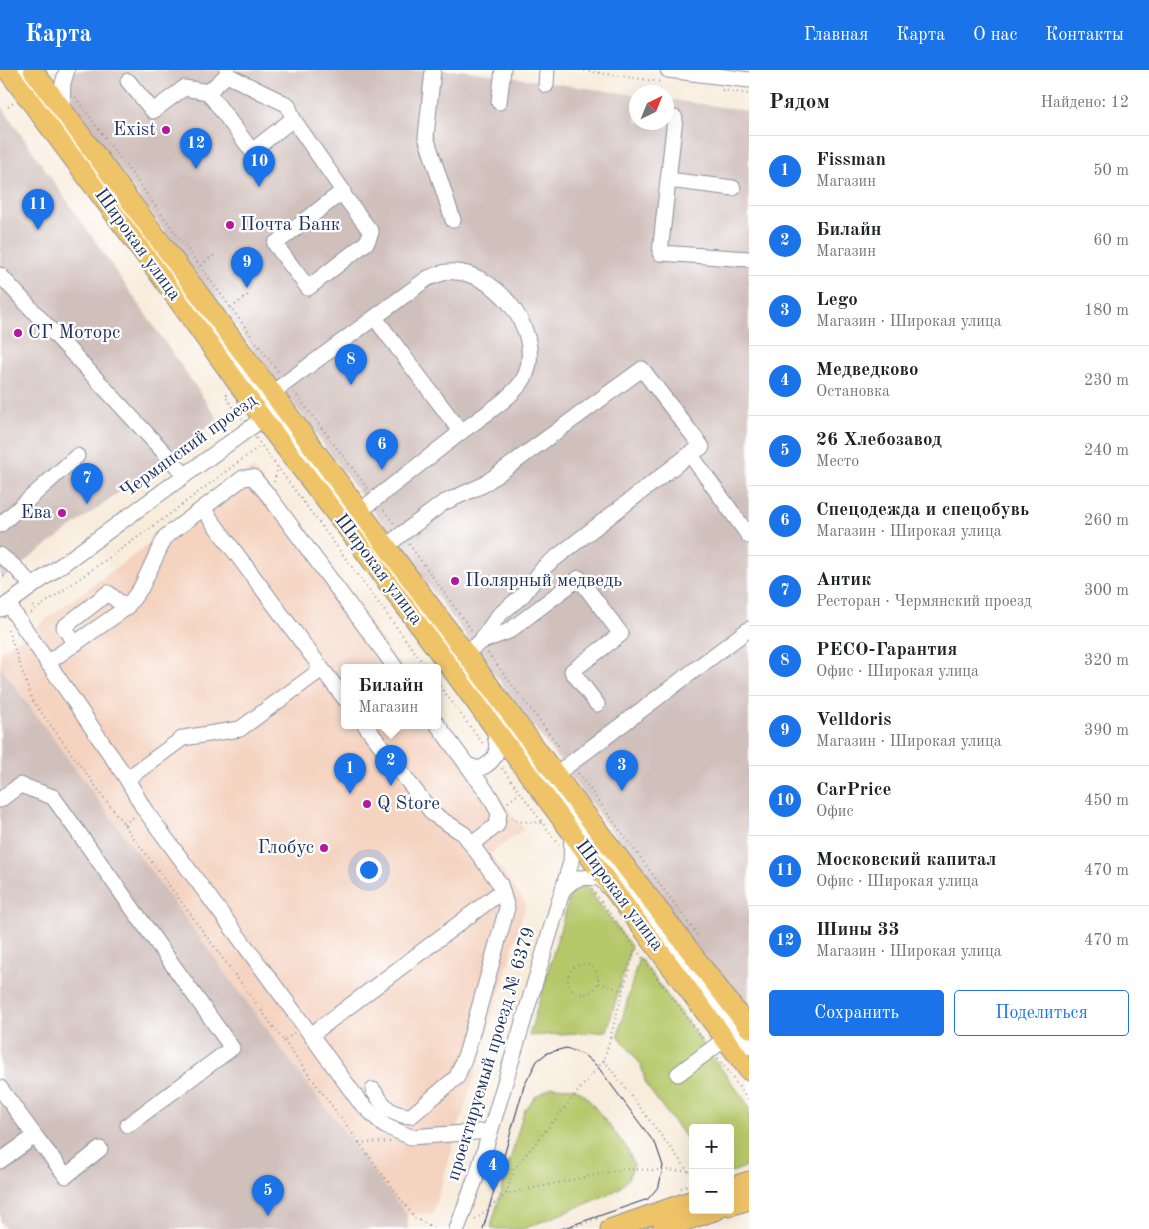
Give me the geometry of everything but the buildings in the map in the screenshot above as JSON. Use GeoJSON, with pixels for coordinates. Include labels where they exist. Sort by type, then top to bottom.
{"type":"FeatureCollection","features":[{"type":"Feature","properties":{"kind":"main road","name":"Широкая улица"},"geometry":{"type":"LineString","coordinates":[[7,70],[51,112],[234,360],[348,529],[492,726],[548,781],[749,1028]]}},
{"type":"Feature","properties":{"kind":"main road","name":"Широкая улица"},"geometry":{"type":"LineString","coordinates":[[32,70],[51,112]]}},
{"type":"Feature","properties":{"kind":"main road","name":"Широкая улица"},"geometry":{"type":"LineString","coordinates":[[234,360],[268,412],[360,511],[386,546],[473,648],[548,781],[572,834],[621,900],[718,1044],[749,1071]]}},
{"type":"Feature","properties":{"kind":"main road"},"geometry":{"type":"LineString","coordinates":[[734,1186],[749,1180]]}},
{"type":"Feature","properties":{"kind":"main road"},"geometry":{"type":"LineString","coordinates":[[734,1205],[749,1200]]}},
{"type":"Feature","properties":{"kind":"main road"},"geometry":{"type":"LineString","coordinates":[[610,1229],[689,1201]]}},
{"type":"Feature","properties":{"kind":"main road"},"geometry":{"type":"LineString","coordinates":[[662,1229],[706,1214]]}},
{"type":"Feature","properties":{"kind":"street","name":"Широкая улица"},"geometry":{"type":"LineString","coordinates":[[19,70],[51,112]]}},
{"type":"Feature","properties":{"kind":"street"},"geometry":{"type":"LineString","coordinates":[[51,112],[67,70]]}},
{"type":"Feature","properties":{"kind":"street"},"geometry":{"type":"LineString","coordinates":[[433,70],[426,137],[453,220]]}},
{"type":"Feature","properties":{"kind":"street"},"geometry":{"type":"LineString","coordinates":[[499,102],[503,70]]}},
{"type":"Feature","properties":{"kind":"street"},"geometry":{"type":"LineString","coordinates":[[670,70],[728,74],[749,80]]}},
{"type":"Feature","properties":{"kind":"street"},"geometry":{"type":"LineString","coordinates":[[208,92],[227,72],[288,105],[293,118],[343,191],[342,193],[371,232],[367,242],[308,288],[275,244],[342,193]]}},
{"type":"Feature","properties":{"kind":"street"},"geometry":{"type":"LineString","coordinates":[[128,81],[153,111],[184,88],[208,92],[252,151],[293,118]]}},
{"type":"Feature","properties":{"kind":"street"},"geometry":{"type":"LineString","coordinates":[[675,118],[660,252],[749,259]]}},
{"type":"Feature","properties":{"kind":"street"},"geometry":{"type":"LineString","coordinates":[[668,180],[733,188]]}},
{"type":"Feature","properties":{"kind":"street"},"geometry":{"type":"LineString","coordinates":[[360,511],[515,390],[526,376],[530,358],[527,337],[512,306],[502,294],[487,283],[461,274],[446,272],[428,278],[375,318],[461,432]]}},
{"type":"Feature","properties":{"kind":"street"},"geometry":{"type":"LineString","coordinates":[[0,275],[185,475]]}},
{"type":"Feature","properties":{"kind":"street","name":"Чермянский проезд"},"geometry":{"type":"LineString","coordinates":[[4,607],[268,412],[375,318]]}},
{"type":"Feature","properties":{"kind":"street"},"geometry":{"type":"LineString","coordinates":[[386,546],[443,504],[483,484],[642,368],[702,447],[690,454],[544,568],[523,595],[498,616],[473,648]]}},
{"type":"Feature","properties":{"kind":"street","name":"Широкая улица"},"geometry":{"type":"LineString","coordinates":[[268,412],[548,781],[686,967],[749,1047]]}},
{"type":"Feature","properties":{"kind":"street"},"geometry":{"type":"LineString","coordinates":[[690,454],[749,536]]}},
{"type":"Feature","properties":{"kind":"street"},"geometry":{"type":"LineString","coordinates":[[0,525],[77,456]]}},
{"type":"Feature","properties":{"kind":"street"},"geometry":{"type":"LineString","coordinates":[[47,663],[126,608],[141,588],[165,537],[243,478],[253,477],[393,664]]}},
{"type":"Feature","properties":{"kind":"street"},"geometry":{"type":"LineString","coordinates":[[203,509],[341,694]]}},
{"type":"Feature","properties":{"kind":"street"},"geometry":{"type":"LineString","coordinates":[[0,555],[16,568],[32,586]]}},
{"type":"Feature","properties":{"kind":"street"},"geometry":{"type":"LineString","coordinates":[[473,648],[509,631],[579,578],[622,634],[572,671],[597,704]]}},
{"type":"Feature","properties":{"kind":"street"},"geometry":{"type":"LineString","coordinates":[[75,644],[64,626],[108,593],[126,608]]}},
{"type":"Feature","properties":{"kind":"street"},"geometry":{"type":"LineString","coordinates":[[4,607],[47,663],[127,779],[144,809],[305,1032],[359,1100],[385,1126],[411,1137],[490,1131]]}},
{"type":"Feature","properties":{"kind":"street"},"geometry":{"type":"LineString","coordinates":[[548,781],[749,629]]}},
{"type":"Feature","properties":{"kind":"street"},"geometry":{"type":"LineString","coordinates":[[127,779],[183,738],[240,729],[322,669]]}},
{"type":"Feature","properties":{"kind":"street"},"geometry":{"type":"LineString","coordinates":[[467,765],[479,769],[495,759],[497,749],[492,726]]}},
{"type":"Feature","properties":{"kind":"street"},"geometry":{"type":"LineString","coordinates":[[368,729],[433,814],[464,834],[472,844],[500,884],[506,908],[467,1051],[457,1077],[411,1116],[400,1115],[387,1110],[373,1090]]}},
{"type":"Feature","properties":{"kind":"street"},"geometry":{"type":"LineString","coordinates":[[441,729],[499,813],[497,825],[472,844]]}},
{"type":"Feature","properties":{"kind":"street"},"geometry":{"type":"LineString","coordinates":[[0,800],[20,784],[53,798],[232,1048],[128,1125]]}},
{"type":"Feature","properties":{"kind":"street","name":"проектируемый проезд № 6379"},"geometry":{"type":"LineString","coordinates":[[458,1229],[490,1131],[563,890],[571,862],[572,834]]}},
{"type":"Feature","properties":{"kind":"street"},"geometry":{"type":"LineString","coordinates":[[563,890],[573,880],[583,877],[600,878],[621,900]]}},
{"type":"Feature","properties":{"kind":"street"},"geometry":{"type":"LineString","coordinates":[[305,1032],[502,891]]}},
{"type":"Feature","properties":{"kind":"street"},"geometry":{"type":"LineString","coordinates":[[678,1074],[718,1044]]}},
{"type":"Feature","properties":{"kind":"street"},"geometry":{"type":"LineString","coordinates":[[0,1088],[66,1176],[100,1149]]}},
{"type":"Feature","properties":{"kind":"street"},"geometry":{"type":"LineString","coordinates":[[0,1162],[35,1136]]}},
{"type":"Feature","properties":{"kind":"path"},"geometry":{"type":"LineString","coordinates":[[201,266],[217,253]]}},
{"type":"Feature","properties":{"kind":"path"},"geometry":{"type":"LineString","coordinates":[[231,308],[248,295]]}},
{"type":"Feature","properties":{"kind":"path"},"geometry":{"type":"LineString","coordinates":[[230,393],[225,396],[244,421]]}},
{"type":"Feature","properties":{"kind":"path"},"geometry":{"type":"LineString","coordinates":[[31,613],[166,517],[262,445],[268,412]]}},
{"type":"Feature","properties":{"kind":"path"},"geometry":{"type":"LineString","coordinates":[[262,445],[424,664]]}},
{"type":"Feature","properties":{"kind":"path"},"geometry":{"type":"LineString","coordinates":[[33,606],[36,610]]}},
{"type":"Feature","properties":{"kind":"path"},"geometry":{"type":"LineString","coordinates":[[8,630],[32,700],[415,1218],[436,1229]]}},
{"type":"Feature","properties":{"kind":"path"},"geometry":{"type":"LineString","coordinates":[[441,687],[562,850]]}},
{"type":"Feature","properties":{"kind":"path"},"geometry":{"type":"LineString","coordinates":[[508,814],[515,821],[542,823]]}},
{"type":"Feature","properties":{"kind":"path"},"geometry":{"type":"LineString","coordinates":[[124,824],[135,816]]}},
{"type":"Feature","properties":{"kind":"path"},"geometry":{"type":"LineString","coordinates":[[590,886],[635,948],[718,1044],[749,1100]]}},
{"type":"Feature","properties":{"kind":"path"},"geometry":{"type":"LineString","coordinates":[[506,1194],[514,1169],[604,1060],[635,948]]}},
{"type":"Feature","properties":{"kind":"path"},"geometry":{"type":"LineString","coordinates":[[580,964],[590,964],[597,972],[598,983],[592,991],[582,994],[572,989],[568,980],[571,970],[580,964]]}},
{"type":"Feature","properties":{"kind":"path"},"geometry":{"type":"LineString","coordinates":[[598,983],[623,991]]}},
{"type":"Feature","properties":{"kind":"path"},"geometry":{"type":"LineString","coordinates":[[284,1041],[305,1032]]}},
{"type":"Feature","properties":{"kind":"path"},"geometry":{"type":"LineString","coordinates":[[604,1060],[688,1171]]}},
{"type":"Feature","properties":{"kind":"path"},"geometry":{"type":"LineString","coordinates":[[472,1222],[506,1194],[623,1169],[688,1171]]}},
{"type":"Feature","properties":{"kind":"shaded area"},"geometry":{"type":"Polygon","coordinates":[[[75,70],[461,70],[629,94],[629,130],[674,130],[674,100],[749,111],[749,1018],[74,110],[69,98],[68,85],[75,70]]]}},
{"type":"Feature","properties":{"kind":"shaded area"},"geometry":{"type":"Polygon","coordinates":[[[0,104],[218,419],[0,580],[0,104]]]}},
{"type":"Feature","properties":{"kind":"shaded area"},"geometry":{"type":"Polygon","coordinates":[[[253,468],[400,664],[341,664],[341,729],[441,729],[441,719],[524,829],[490,854],[526,904],[433,1213],[407,1215],[297,1070],[0,666],[0,653],[253,468]]]}},
{"type":"Feature","properties":{"kind":"shaded area"},"geometry":{"type":"Polygon","coordinates":[[[0,666],[297,1070],[407,1215],[408,1229],[6,1229],[0,1221],[0,666]]]}},
{"type":"Feature","properties":{"kind":"green space"},"geometry":{"type":"Polygon","coordinates":[[[577,886],[586,886],[631,946],[607,1031],[529,1036],[571,893],[577,886]]]}},
{"type":"Feature","properties":{"kind":"green space"},"geometry":{"type":"Polygon","coordinates":[[[639,957],[749,1106],[749,1165],[734,1171],[734,1124],[689,1124],[689,1143],[646,1085],[641,1065],[618,1035],[639,957]]]}},
{"type":"Feature","properties":{"kind":"green space"},"geometry":{"type":"Polygon","coordinates":[[[552,1087],[574,1088],[585,1095],[627,1148],[634,1165],[628,1179],[619,1189],[591,1202],[523,1229],[492,1229],[492,1223],[524,1111],[536,1096],[552,1087]]]}},
{"type":"Feature","properties":{"kind":"tram line"},"geometry":{"type":"LineString","coordinates":[[483,1229],[524,1086],[537,1061],[547,1053],[566,1048],[584,1055],[598,1067],[656,1145],[663,1166],[659,1186],[648,1199],[561,1229]]}},
{"type":"Feature","properties":{"kind":"place","name":"Exist"},"geometry":{"type":"Point","coordinates":[166,130]}},
{"type":"Feature","properties":{"kind":"place","name":"Шины 33"},"geometry":{"type":"Point","coordinates":[196,169]}},
{"type":"Feature","properties":{"kind":"place","name":"CarPrice"},"geometry":{"type":"Point","coordinates":[259,187]}},
{"type":"Feature","properties":{"kind":"place","name":"Почта Банк"},"geometry":{"type":"Point","coordinates":[230,225]}},
{"type":"Feature","properties":{"kind":"place","name":"Московский капитал"},"geometry":{"type":"Point","coordinates":[38,230]}},
{"type":"Feature","properties":{"kind":"place","name":"Velldoris"},"geometry":{"type":"Point","coordinates":[247,288]}},
{"type":"Feature","properties":{"kind":"place","name":"СГ Моторс"},"geometry":{"type":"Point","coordinates":[18,333]}},
{"type":"Feature","properties":{"kind":"place","name":"РЕСО-Гарантия"},"geometry":{"type":"Point","coordinates":[351,385]}},
{"type":"Feature","properties":{"kind":"place","name":"Спецодежда и спецобувь"},"geometry":{"type":"Point","coordinates":[382,470]}},
{"type":"Feature","properties":{"kind":"place","name":"Антик"},"geometry":{"type":"Point","coordinates":[87,504]}},
{"type":"Feature","properties":{"kind":"place","name":"Ева"},"geometry":{"type":"Point","coordinates":[62,513]}},
{"type":"Feature","properties":{"kind":"place","name":"Полярный медведь"},"geometry":{"type":"Point","coordinates":[455,581]}},
{"type":"Feature","properties":{"kind":"place","name":"Билайн"},"geometry":{"type":"Point","coordinates":[391,786]}},
{"type":"Feature","properties":{"kind":"place","name":"Lego"},"geometry":{"type":"Point","coordinates":[622,791]}},
{"type":"Feature","properties":{"kind":"place","name":"Fissman"},"geometry":{"type":"Point","coordinates":[350,794]}},
{"type":"Feature","properties":{"kind":"place","name":"Q Store"},"geometry":{"type":"Point","coordinates":[367,804]}},
{"type":"Feature","properties":{"kind":"place","name":"Глобус"},"geometry":{"type":"Point","coordinates":[324,848]}},
{"type":"Feature","properties":{"kind":"place","name":"Медведково"},"geometry":{"type":"Point","coordinates":[493,1191]}},
{"type":"Feature","properties":{"kind":"place","name":"26 Хлебозавод"},"geometry":{"type":"Point","coordinates":[268,1216]}}]}
